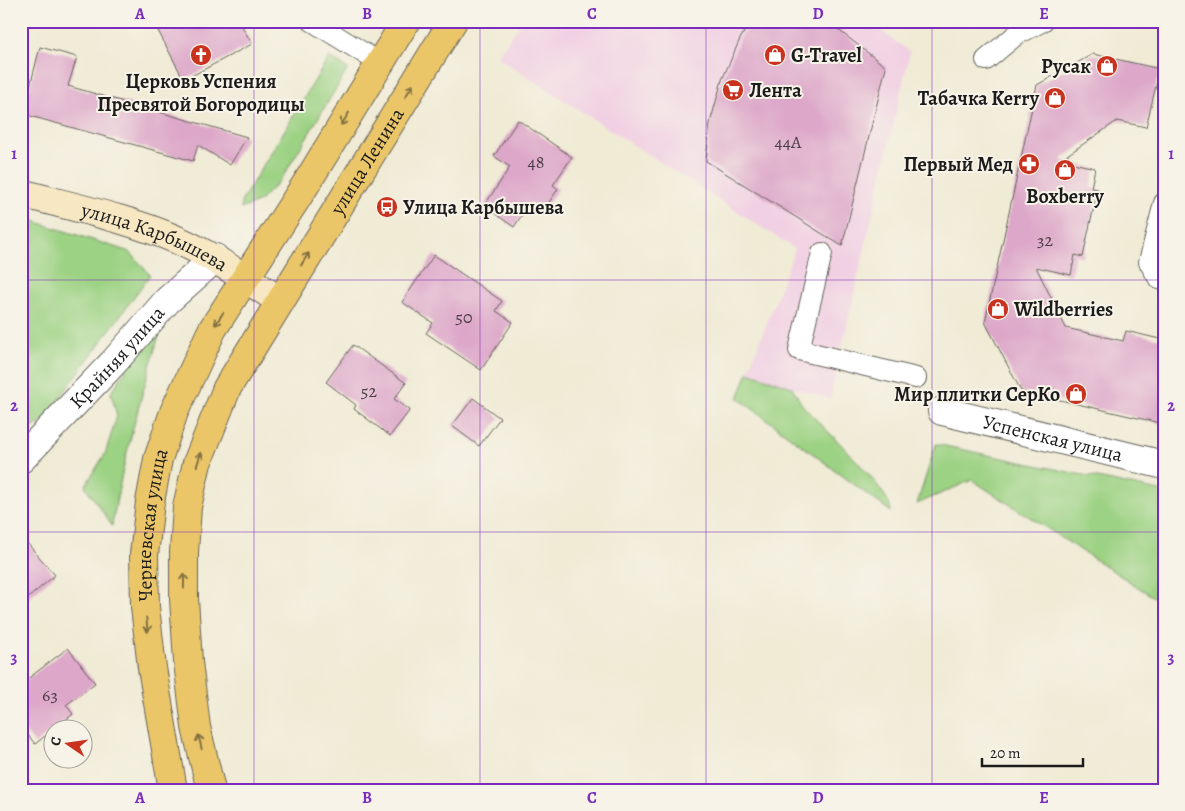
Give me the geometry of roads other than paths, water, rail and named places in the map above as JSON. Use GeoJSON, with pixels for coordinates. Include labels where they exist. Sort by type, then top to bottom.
{"type":"FeatureCollection","features":[{"type":"Feature","properties":{"kind":"main road","name":"улица Ленина"},"geometry":{"type":"LineString","coordinates":[[245,278],[406,21]]}},
{"type":"Feature","properties":{"kind":"main road","name":"улица Ленина"},"geometry":{"type":"LineString","coordinates":[[280,301],[453,21]]}},
{"type":"Feature","properties":{"kind":"main road","name":"Черневская улица"},"geometry":{"type":"LineString","coordinates":[[173,790],[152,668],[145,606],[144,555],[150,502],[158,459],[174,412],[212,330],[245,278]]}},
{"type":"Feature","properties":{"kind":"main road","name":"Черневская улица"},"geometry":{"type":"LineString","coordinates":[[211,790],[196,727],[188,662],[184,599],[187,506],[197,463],[227,388],[280,301]]}},
{"type":"Feature","properties":{"kind":"street","name":"улица Карбышева"},"geometry":{"type":"LineString","coordinates":[[21,193],[129,222],[174,238],[215,258],[280,301]]}},
{"type":"Feature","properties":{"kind":"street","name":"Крайняя улица"},"geometry":{"type":"LineString","coordinates":[[21,459],[113,363],[167,301],[215,258]]}},
{"type":"Feature","properties":{"kind":"street","name":"Успенская улица"},"geometry":{"type":"LineString","coordinates":[[942,411],[1164,465]]}},
{"type":"Feature","properties":{"kind":"lane"},"geometry":{"type":"LineString","coordinates":[[312,21],[380,63]]}},
{"type":"Feature","properties":{"kind":"lane"},"geometry":{"type":"LineString","coordinates":[[986,60],[1016,35],[1043,21]]}},
{"type":"Feature","properties":{"kind":"lane"},"geometry":{"type":"LineString","coordinates":[[1164,203],[1149,262],[1158,279],[1164,280]]}},
{"type":"Feature","properties":{"kind":"lane"},"geometry":{"type":"LineString","coordinates":[[822,253],[799,350],[916,378]]}},
{"type":"Feature","properties":{"kind":"place","name":"Церковь Успения Пресвятой Богородицы"},"geometry":{"type":"Point","coordinates":[201,55]}},
{"type":"Feature","properties":{"kind":"place","name":"G-Travel"},"geometry":{"type":"Point","coordinates":[775,55]}},
{"type":"Feature","properties":{"kind":"place","name":"Русак"},"geometry":{"type":"Point","coordinates":[1107,66]}},
{"type":"Feature","properties":{"kind":"place","name":"Лента"},"geometry":{"type":"Point","coordinates":[733,90]}},
{"type":"Feature","properties":{"kind":"place","name":"Табачка Kerry"},"geometry":{"type":"Point","coordinates":[1055,98]}},
{"type":"Feature","properties":{"kind":"place","name":"Первый Мед"},"geometry":{"type":"Point","coordinates":[1029,164]}},
{"type":"Feature","properties":{"kind":"place","name":"Boxberry"},"geometry":{"type":"Point","coordinates":[1065,170]}},
{"type":"Feature","properties":{"kind":"place","name":"Улица Карбышева"},"geometry":{"type":"Point","coordinates":[387,207]}},
{"type":"Feature","properties":{"kind":"place","name":"Wildberries"},"geometry":{"type":"Point","coordinates":[998,309]}},
{"type":"Feature","properties":{"kind":"place","name":"Мир плитки СерКо"},"geometry":{"type":"Point","coordinates":[1076,394]}}]}
